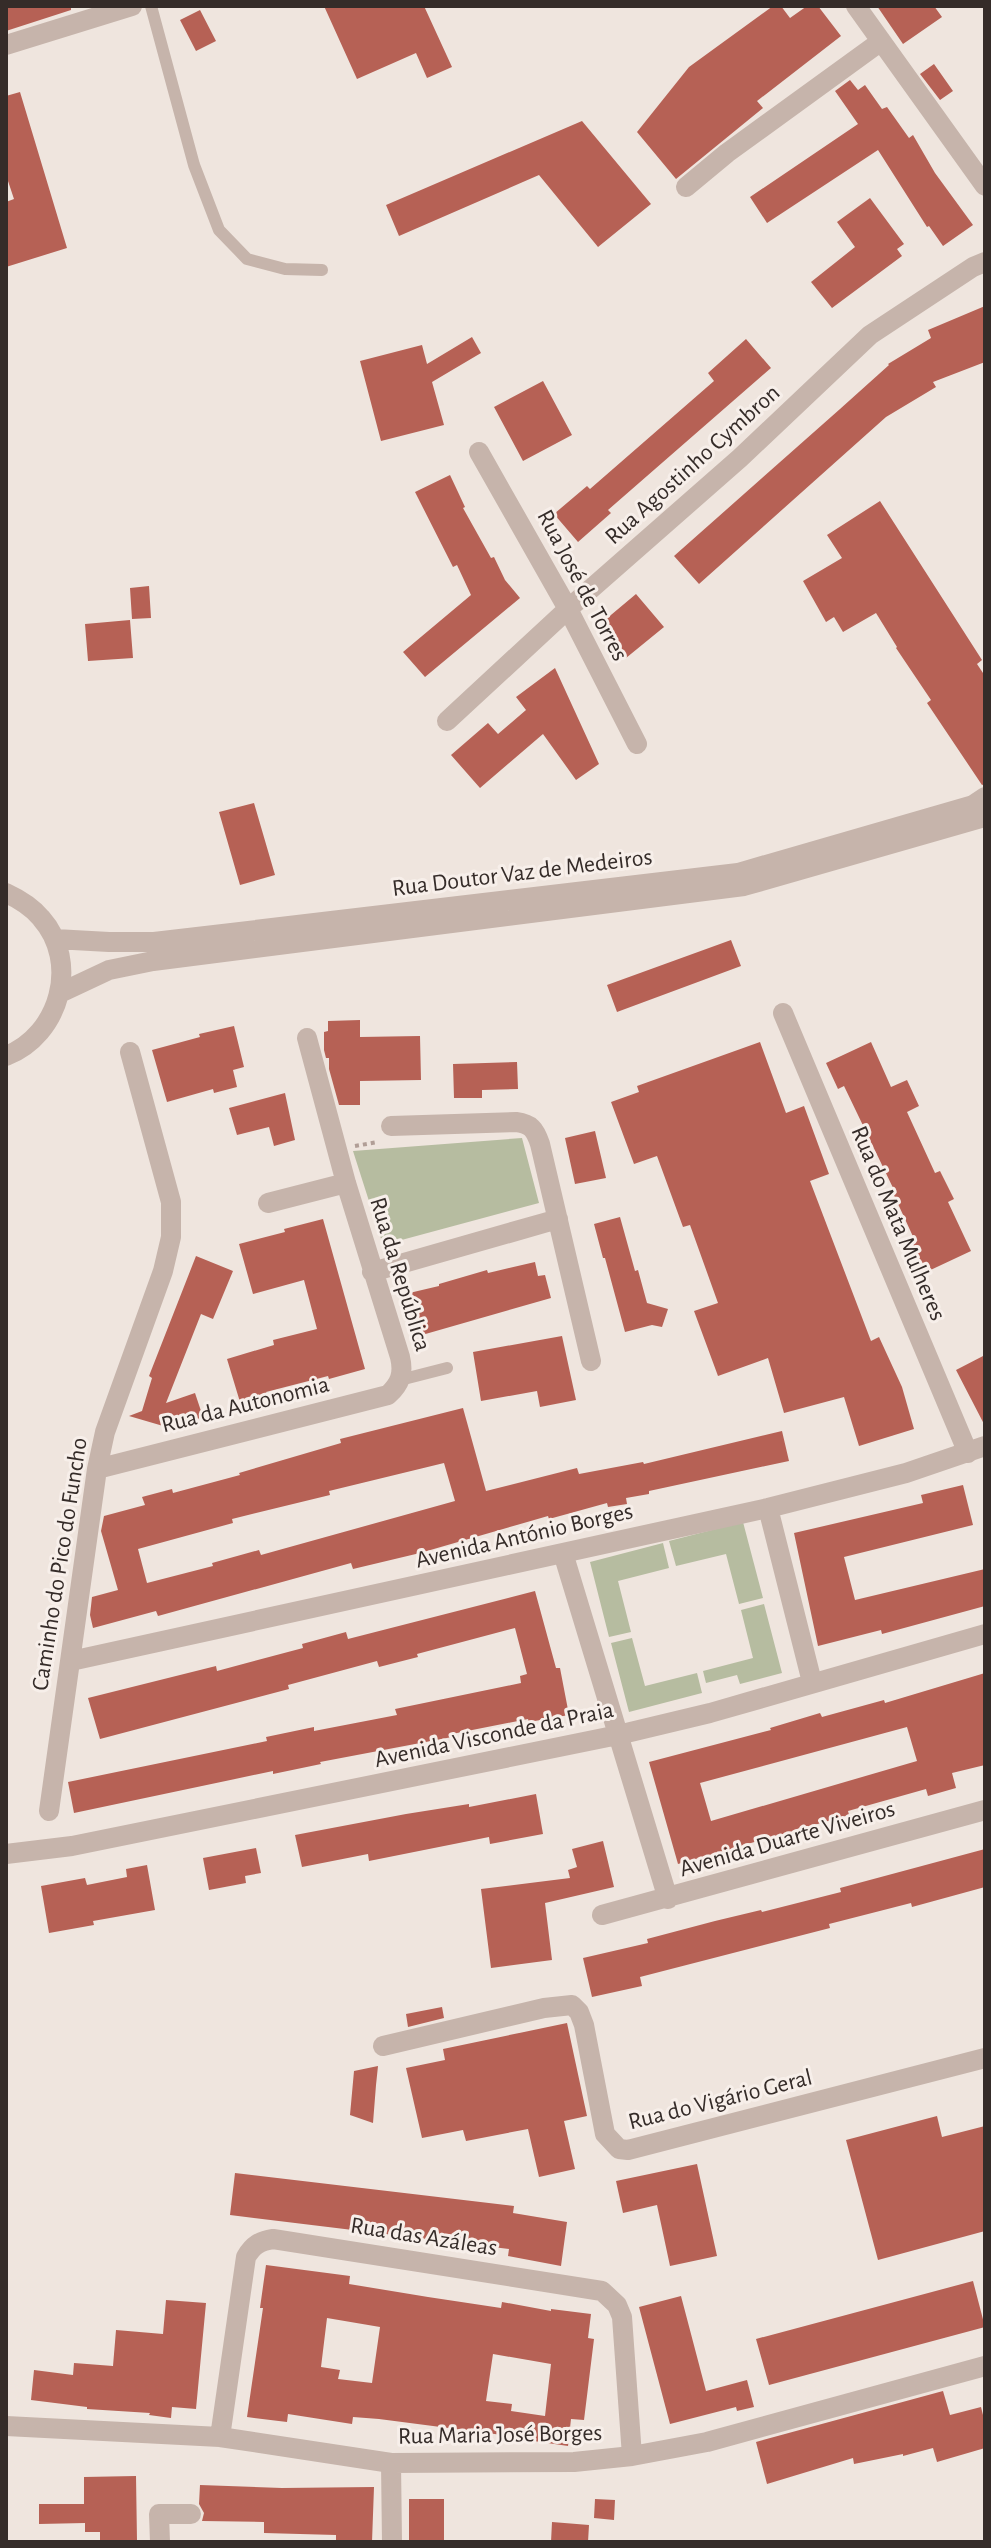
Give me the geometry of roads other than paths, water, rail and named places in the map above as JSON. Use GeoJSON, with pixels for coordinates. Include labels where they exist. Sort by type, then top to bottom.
{"type":"FeatureCollection","features":[{"type":"Feature","properties":{"kind":"street"},"geometry":{"type":"LineString","coordinates":[[6,45],[132,6]]}},
{"type":"Feature","properties":{"kind":"street"},"geometry":{"type":"LineString","coordinates":[[856,6],[985,186]]}},
{"type":"Feature","properties":{"kind":"street"},"geometry":{"type":"LineString","coordinates":[[686,187],[727,153],[880,42]]}},
{"type":"Feature","properties":{"kind":"street","name":"Rua Agostinho Cymbron"},"geometry":{"type":"LineString","coordinates":[[447,721],[568,609],[740,458],[870,335],[985,262]]}},
{"type":"Feature","properties":{"kind":"street","name":"Rua José de Torres"},"geometry":{"type":"LineString","coordinates":[[479,452],[568,609],[637,744]]}},
{"type":"Feature","properties":{"kind":"street","name":"Rua Doutor Vaz de Medeiros"},"geometry":{"type":"LineString","coordinates":[[55,939],[154,942],[738,873],[973,805],[985,797]]}},
{"type":"Feature","properties":{"kind":"street","name":"Rua Doutor Vaz de Medeiros"},"geometry":{"type":"LineString","coordinates":[[60,993],[109,970],[153,961],[744,886],[985,817]]}},
{"type":"Feature","properties":{"kind":"street"},"geometry":{"type":"LineString","coordinates":[[6,893],[23,901],[41,918],[55,939],[62,965],[60,993],[54,1012],[43,1030],[28,1044],[6,1056]]}},
{"type":"Feature","properties":{"kind":"street","name":"Rua do Mata Mulheres"},"geometry":{"type":"LineString","coordinates":[[783,1013],[976,1449]]}},
{"type":"Feature","properties":{"kind":"street","name":"Rua da República"},"geometry":{"type":"LineString","coordinates":[[307,1038],[346,1183],[400,1357],[400,1380]]}},
{"type":"Feature","properties":{"kind":"street","name":"Caminho do Pico do Funcho"},"geometry":{"type":"LineString","coordinates":[[49,1811],[97,1469],[105,1432],[163,1271],[171,1237],[171,1202],[130,1052]]}},
{"type":"Feature","properties":{"kind":"street"},"geometry":{"type":"LineString","coordinates":[[391,1126],[526,1123],[534,1129],[591,1361]]}},
{"type":"Feature","properties":{"kind":"street","name":"Rua da República"},"geometry":{"type":"LineString","coordinates":[[268,1203],[346,1183]]}},
{"type":"Feature","properties":{"kind":"street"},"geometry":{"type":"LineString","coordinates":[[372,1272],[558,1219]]}},
{"type":"Feature","properties":{"kind":"street","name":"Rua da Autonomia"},"geometry":{"type":"LineString","coordinates":[[97,1469],[388,1395],[400,1380]]}},
{"type":"Feature","properties":{"kind":"street","name":"Avenida António Borges"},"geometry":{"type":"LineString","coordinates":[[71,1661],[768,1508],[906,1473],[976,1449]]}},
{"type":"Feature","properties":{"kind":"street"},"geometry":{"type":"LineString","coordinates":[[768,1508],[812,1682]]}},
{"type":"Feature","properties":{"kind":"street"},"geometry":{"type":"LineString","coordinates":[[563,1553],[668,1899]]}},
{"type":"Feature","properties":{"kind":"street","name":"Avenida Visconde da Praia"},"geometry":{"type":"LineString","coordinates":[[6,1854],[72,1846],[618,1735],[710,1713],[985,1634]]}},
{"type":"Feature","properties":{"kind":"street","name":"Avenida Duarte Viveiros"},"geometry":{"type":"LineString","coordinates":[[602,1915],[985,1810]]}},
{"type":"Feature","properties":{"kind":"street","name":"Rua do Vigário Geral"},"geometry":{"type":"LineString","coordinates":[[383,2046],[544,2008],[572,2005],[579,2012],[584,2025],[605,2134],[619,2149],[628,2150],[985,2058]]}},
{"type":"Feature","properties":{"kind":"street","name":"Rua das Azáleas"},"geometry":{"type":"LineString","coordinates":[[220,2437],[246,2257],[260,2241],[273,2239],[602,2291],[617,2305],[622,2317],[632,2456]]}},
{"type":"Feature","properties":{"kind":"street","name":"Rua Maria José Borges"},"geometry":{"type":"LineString","coordinates":[[6,2426],[220,2437],[391,2463],[574,2462],[632,2456],[707,2442],[985,2366]]}},
{"type":"Feature","properties":{"kind":"street"},"geometry":{"type":"LineString","coordinates":[[391,2463],[392,2542]]}},
{"type":"Feature","properties":{"kind":"street"},"geometry":{"type":"LineString","coordinates":[[160,2542],[159,2514],[191,2514]]}},
{"type":"Feature","properties":{"kind":"lane"},"geometry":{"type":"LineString","coordinates":[[151,6],[194,165],[219,230],[247,259],[285,269],[322,270]]}},
{"type":"Feature","properties":{"kind":"lane"},"geometry":{"type":"LineString","coordinates":[[400,1380],[447,1368]]}}]}
